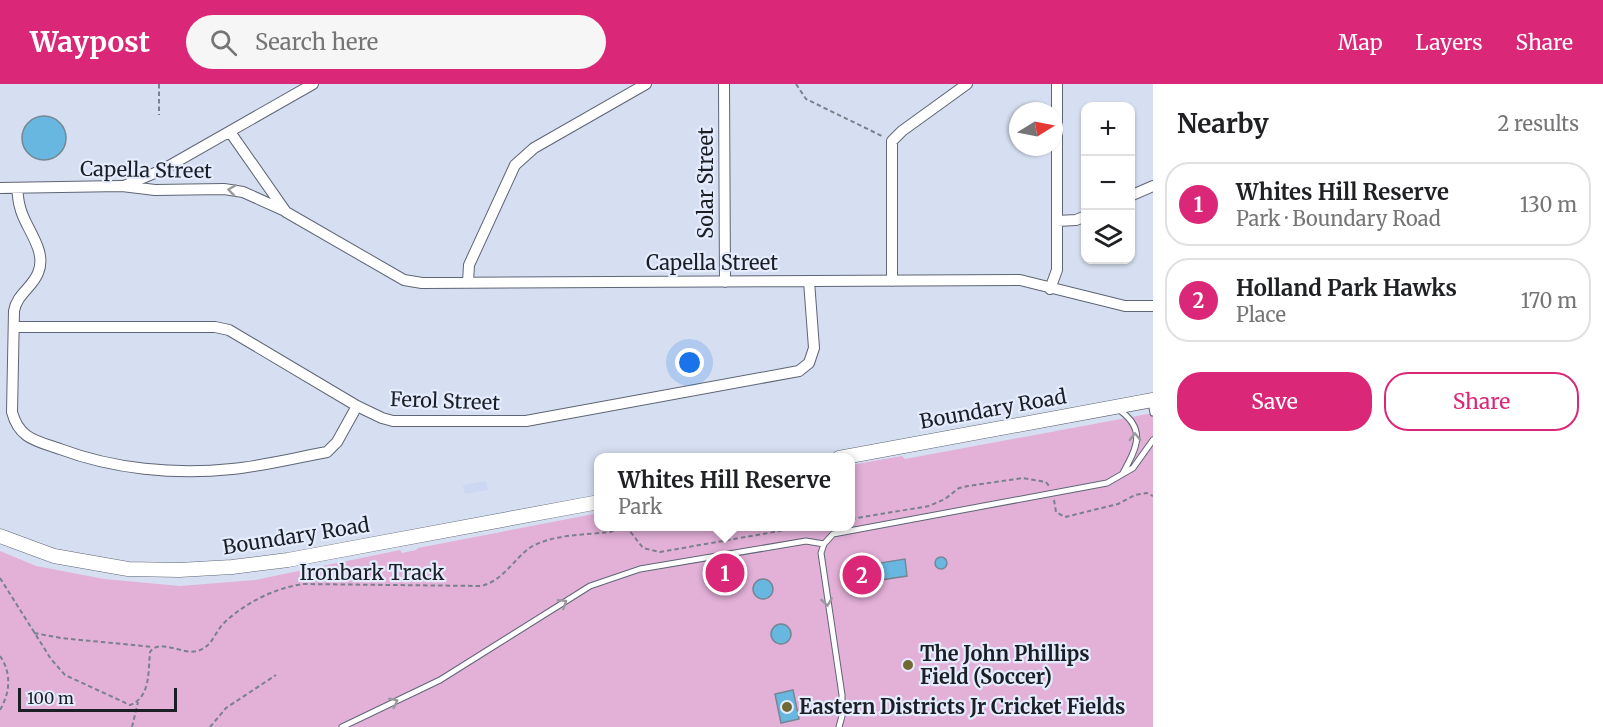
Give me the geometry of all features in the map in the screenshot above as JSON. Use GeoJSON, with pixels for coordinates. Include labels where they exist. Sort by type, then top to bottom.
{"type":"FeatureCollection","features":[{"type":"Feature","properties":{"kind":"main road","name":"Boundary Road"},"geometry":{"type":"LineString","coordinates":[[855,455],[1114,407],[1152,404]]}},
{"type":"Feature","properties":{"kind":"main road","name":"Boundary Road"},"geometry":{"type":"LineString","coordinates":[[0,536],[54,556],[128,569],[179,570],[288,560],[594,503]]}},
{"type":"Feature","properties":{"kind":"street"},"geometry":{"type":"LineString","coordinates":[[122,186],[162,170],[313,84]]}},
{"type":"Feature","properties":{"kind":"street"},"geometry":{"type":"LineString","coordinates":[[468,282],[469,265],[515,165],[534,148],[646,84]]}},
{"type":"Feature","properties":{"kind":"street","name":"Solar Street"},"geometry":{"type":"LineString","coordinates":[[724,84],[725,282]]}},
{"type":"Feature","properties":{"kind":"street"},"geometry":{"type":"LineString","coordinates":[[892,281],[892,141],[902,130],[967,84]]}},
{"type":"Feature","properties":{"kind":"street"},"geometry":{"type":"LineString","coordinates":[[1050,289],[1057,270],[1057,84]]}},
{"type":"Feature","properties":{"kind":"street","name":"Capella Street"},"geometry":{"type":"LineString","coordinates":[[230,132],[286,212]]}},
{"type":"Feature","properties":{"kind":"street","name":"Capella Street"},"geometry":{"type":"LineString","coordinates":[[0,188],[122,186],[155,190],[224,189],[243,192],[286,212],[404,280],[422,283],[1020,280],[1125,306],[1153,306]]}},
{"type":"Feature","properties":{"kind":"street"},"geometry":{"type":"LineString","coordinates":[[1135,194],[1153,186]]}},
{"type":"Feature","properties":{"kind":"street"},"geometry":{"type":"LineString","coordinates":[[17,188],[20,208],[38,249],[40,262],[38,273],[16,301],[12,412],[15,425],[24,434],[77,456],[108,463],[158,470],[223,470],[327,452],[337,442],[357,406]]}},
{"type":"Feature","properties":{"kind":"street"},"geometry":{"type":"LineString","coordinates":[[1057,221],[1081,218]]}},
{"type":"Feature","properties":{"kind":"street","name":"Ferol Street"},"geometry":{"type":"LineString","coordinates":[[14,327],[215,327],[229,330],[357,406],[382,418],[393,421],[526,421],[799,370],[809,363],[814,348],[809,281]]}},
{"type":"Feature","properties":{"kind":"lane"},"geometry":{"type":"LineString","coordinates":[[1114,407],[1128,416],[1135,425],[1138,436],[1136,447],[1122,474]]}},
{"type":"Feature","properties":{"kind":"lane"},"geometry":{"type":"LineString","coordinates":[[855,530],[1107,483],[1133,468],[1153,440]]}},
{"type":"Feature","properties":{"kind":"lane"},"geometry":{"type":"LineString","coordinates":[[839,727],[842,716],[842,695],[821,553],[824,544],[833,534],[849,531]]}},
{"type":"Feature","properties":{"kind":"lane"},"geometry":{"type":"LineString","coordinates":[[342,727],[440,680],[591,586],[640,569],[806,541],[824,544]]}},
{"type":"Feature","properties":{"kind":"path"},"geometry":{"type":"LineString","coordinates":[[159,84],[159,115]]}},
{"type":"Feature","properties":{"kind":"path"},"geometry":{"type":"LineString","coordinates":[[796,84],[806,99],[892,141]]}},
{"type":"Feature","properties":{"kind":"path","name":"Ironbark Track"},"geometry":{"type":"LineString","coordinates":[[153,647],[159,645],[185,652],[197,651],[208,646],[223,624],[236,613],[273,591],[287,586],[303,584],[481,586],[490,584],[529,549],[548,540],[613,531]]}},
{"type":"Feature","properties":{"kind":"path","name":"Ironbark Track"},"geometry":{"type":"LineString","coordinates":[[630,531],[643,548],[660,552],[780,531]]}},
{"type":"Feature","properties":{"kind":"path"},"geometry":{"type":"LineString","coordinates":[[0,578],[34,633],[51,659],[64,675],[130,705],[138,702],[146,691],[150,652],[153,647],[82,641],[34,633]]}},
{"type":"Feature","properties":{"kind":"path"},"geometry":{"type":"LineString","coordinates":[[0,657],[7,666],[9,682],[5,701],[0,710]]}},
{"type":"Feature","properties":{"kind":"path"},"geometry":{"type":"LineString","coordinates":[[210,727],[226,708],[276,675]]}},
{"type":"Feature","properties":{"kind":"path"},"geometry":{"type":"LineString","coordinates":[[132,727],[138,702]]}},
{"type":"Feature","properties":{"kind":"shaded area"},"geometry":{"type":"Polygon","coordinates":[[[1153,413],[1153,727],[0,727],[0,551],[36,566],[104,579],[180,586],[255,580],[594,514],[594,531],[855,531],[855,464],[902,456],[905,459],[1153,413]]]}},
{"type":"Feature","properties":{"kind":"shaded area"},"geometry":{"type":"Polygon","coordinates":[[[486,481],[488,490],[465,494],[463,485],[486,481]]]}},
{"type":"Feature","properties":{"kind":"building"},"geometry":{"type":"Polygon","coordinates":[[[44,116],[59,123],[66,138],[59,153],[44,160],[29,153],[22,138],[29,123],[44,116]]]}},
{"type":"Feature","properties":{"kind":"building"},"geometry":{"type":"Polygon","coordinates":[[[943,557],[947,563],[943,569],[939,569],[935,561],[943,557]]]}},
{"type":"Feature","properties":{"kind":"building"},"geometry":{"type":"Polygon","coordinates":[[[905,559],[907,576],[875,582],[877,591],[852,595],[851,586],[845,586],[842,569],[905,559]]]}},
{"type":"Feature","properties":{"kind":"building"},"geometry":{"type":"Polygon","coordinates":[[[763,579],[770,582],[773,589],[770,596],[763,599],[756,596],[753,589],[756,582],[763,579]]]}},
{"type":"Feature","properties":{"kind":"building"},"geometry":{"type":"Polygon","coordinates":[[[781,624],[788,627],[791,634],[788,641],[781,644],[774,641],[771,634],[774,627],[781,624]]]}},
{"type":"Feature","properties":{"kind":"building","name":"Eastern Districts Jr Cricket Fields"},"geometry":{"type":"Polygon","coordinates":[[[793,690],[799,719],[781,723],[775,694],[793,690]]]}},
{"type":"Feature","properties":{"kind":"place","name":"Whites Hill Reserve"},"geometry":{"type":"Point","coordinates":[725,573]}},
{"type":"Feature","properties":{"kind":"place","name":"Holland Park Hawks"},"geometry":{"type":"Point","coordinates":[862,575]}},
{"type":"Feature","properties":{"kind":"place","name":"The John Phillips Field (Soccer)"},"geometry":{"type":"Point","coordinates":[908,665]}},
{"type":"Feature","properties":{"kind":"place","name":"Eastern Districts Jr Cricket Fields"},"geometry":{"type":"Point","coordinates":[787,707]}}]}
